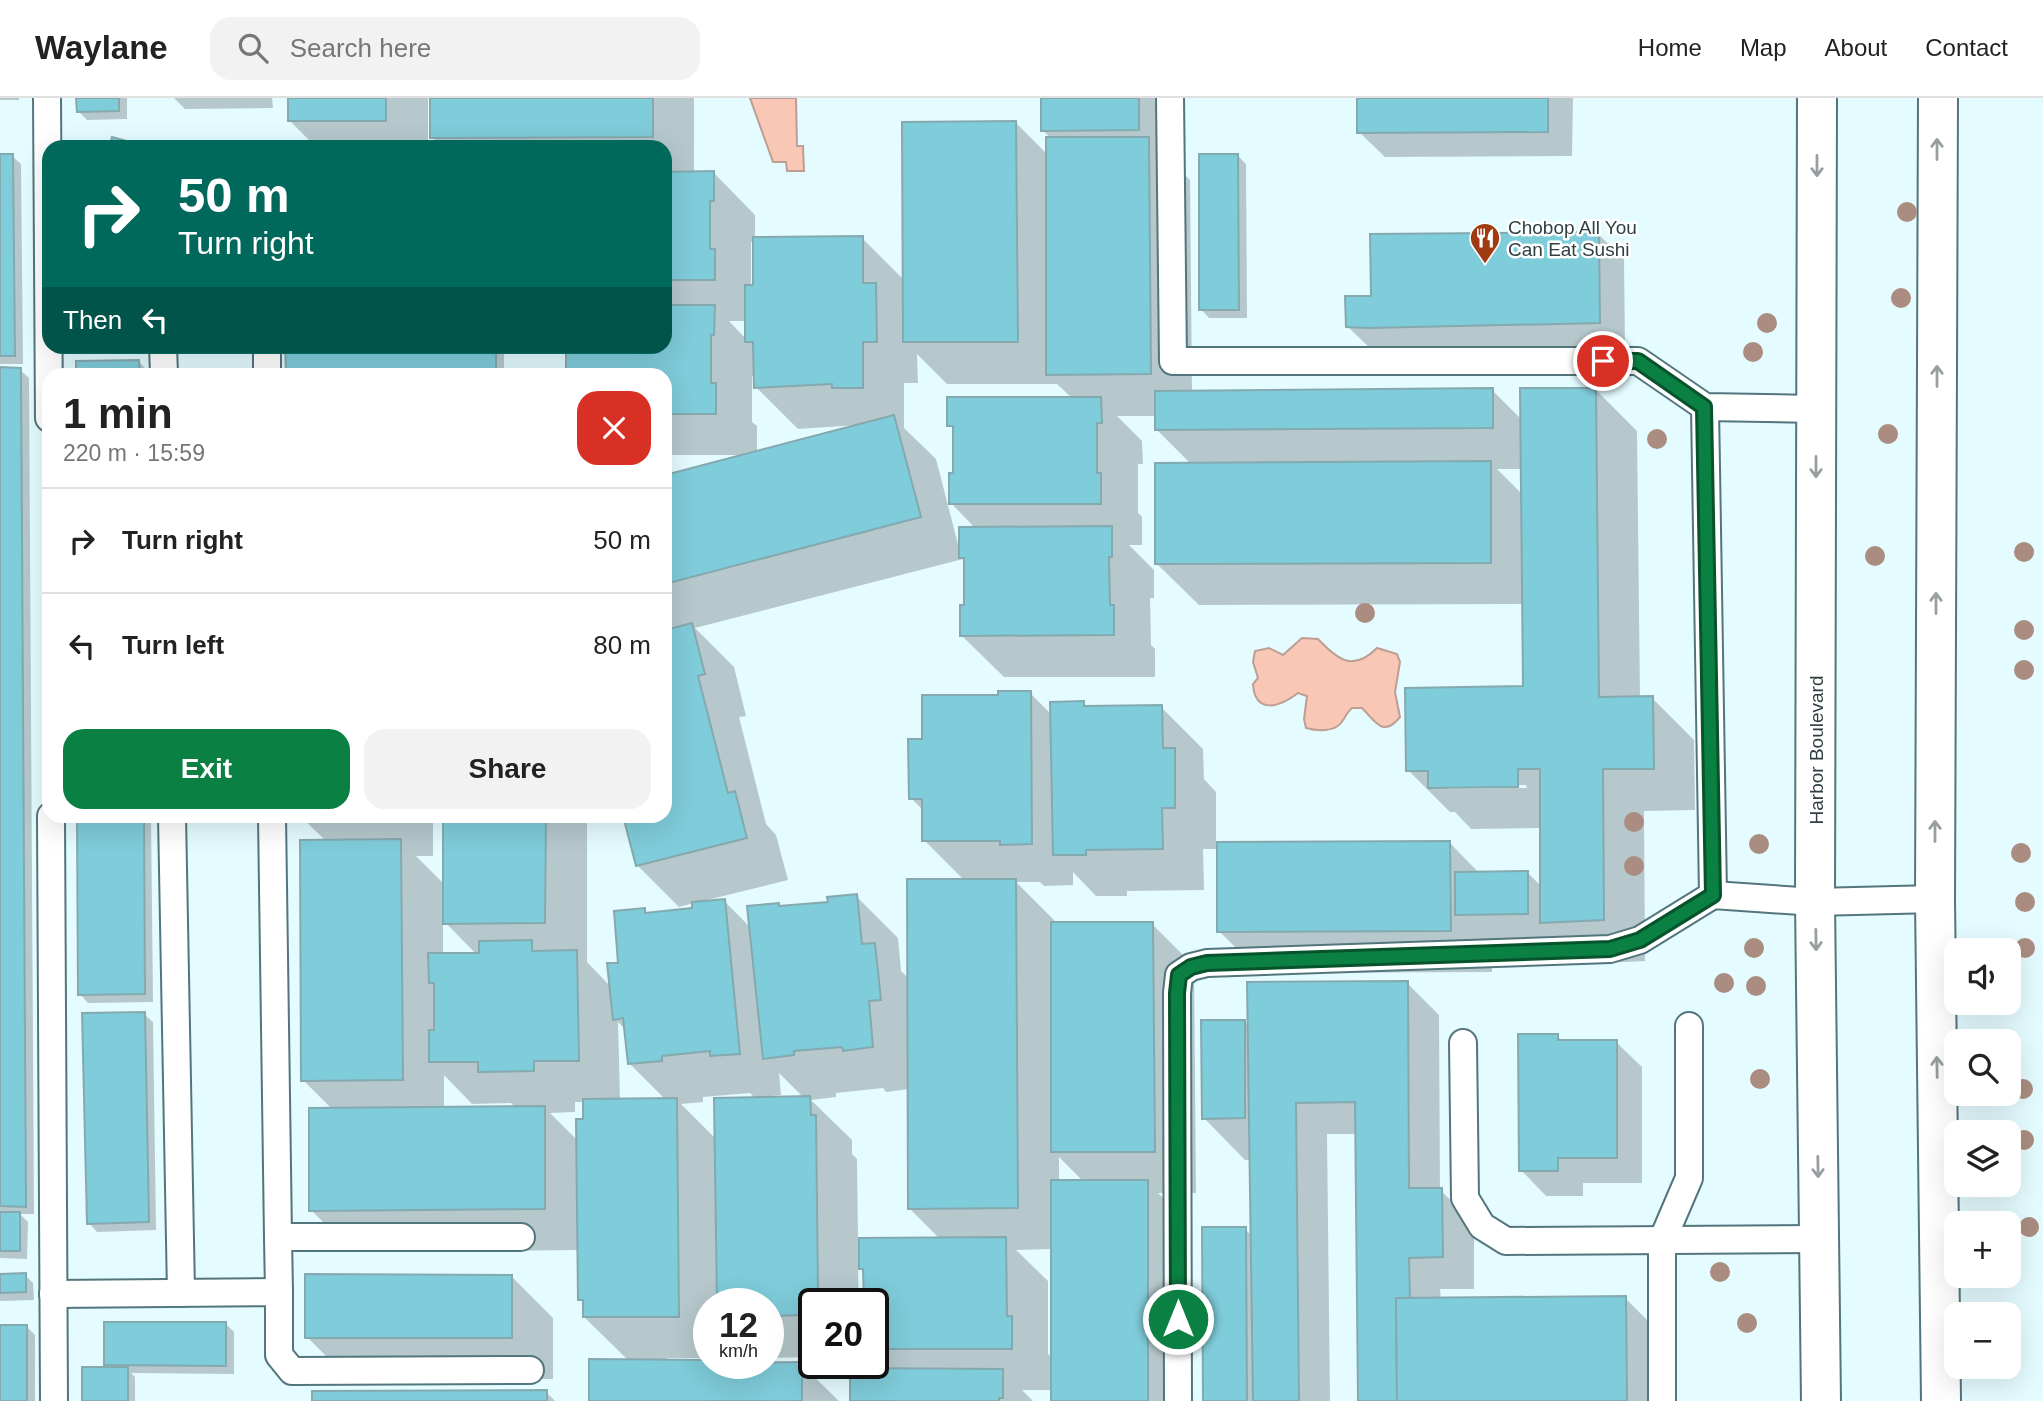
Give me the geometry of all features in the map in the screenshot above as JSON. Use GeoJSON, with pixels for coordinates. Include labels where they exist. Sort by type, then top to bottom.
{"type":"FeatureCollection","features":[{"type":"Feature","properties":{"kind":"main road","name":"Harbor Boulevard"},"geometry":{"type":"LineString","coordinates":[[1817,98],[1815,902],[1821,1401]]}},
{"type":"Feature","properties":{"kind":"main road"},"geometry":{"type":"LineString","coordinates":[[1938,98],[1935,899],[1941,1401]]}},
{"type":"Feature","properties":{"kind":"lane"},"geometry":{"type":"LineString","coordinates":[[47,98],[48,140]]}},
{"type":"Feature","properties":{"kind":"lane"},"geometry":{"type":"LineString","coordinates":[[1170,98],[1173,361],[1638,361],[1704,407],[1816,409]]}},
{"type":"Feature","properties":{"kind":"lane"},"geometry":{"type":"LineString","coordinates":[[1704,407],[1713,895]]}},
{"type":"Feature","properties":{"kind":"lane"},"geometry":{"type":"LineString","coordinates":[[51,823],[54,1401]]}},
{"type":"Feature","properties":{"kind":"lane"},"geometry":{"type":"LineString","coordinates":[[172,823],[181,1293]]}},
{"type":"Feature","properties":{"kind":"lane"},"geometry":{"type":"LineString","coordinates":[[272,823],[279,1356],[292,1371],[530,1370]]}},
{"type":"Feature","properties":{"kind":"lane"},"geometry":{"type":"LineString","coordinates":[[1178,1401],[1177,993],[1179,975],[1191,967],[1207,963],[1610,949],[1640,940],[1713,895],[1815,902],[1935,899]]}},
{"type":"Feature","properties":{"kind":"lane"},"geometry":{"type":"LineString","coordinates":[[1662,1401],[1662,1241],[1689,1178],[1689,1026]]}},
{"type":"Feature","properties":{"kind":"lane"},"geometry":{"type":"LineString","coordinates":[[1463,1043],[1465,1198],[1482,1226],[1506,1241],[1819,1239]]}},
{"type":"Feature","properties":{"kind":"lane"},"geometry":{"type":"LineString","coordinates":[[278,1237],[521,1237]]}},
{"type":"Feature","properties":{"kind":"lane"},"geometry":{"type":"LineString","coordinates":[[53,1294],[279,1292]]}},
{"type":"Feature","properties":{"kind":"shaded area"},"geometry":{"type":"Polygon","coordinates":[[[750,98],[796,98],[797,146],[803,146],[804,171],[787,171],[786,162],[773,162],[750,98]]]}},
{"type":"Feature","properties":{"kind":"shaded area"},"geometry":{"type":"Polygon","coordinates":[[[1302,638],[1318,639],[1332,653],[1346,660],[1360,660],[1377,648],[1397,654],[1400,662],[1395,692],[1400,717],[1384,727],[1376,723],[1362,708],[1352,708],[1338,726],[1315,730],[1306,728],[1304,719],[1307,696],[1298,693],[1284,702],[1270,705],[1258,700],[1253,684],[1258,678],[1253,662],[1255,651],[1269,648],[1283,655],[1302,638]]]}},
{"type":"Feature","properties":{"kind":"building"},"geometry":{"type":"Polygon","coordinates":[[[76,98],[119,98],[119,111],[77,112],[76,98]]]}},
{"type":"Feature","properties":{"kind":"building"},"geometry":{"type":"Polygon","coordinates":[[[288,98],[386,98],[386,121],[288,121],[288,98]]]}},
{"type":"Feature","properties":{"kind":"building"},"geometry":{"type":"Polygon","coordinates":[[[430,98],[653,98],[653,137],[430,138],[430,98]]]}},
{"type":"Feature","properties":{"kind":"building"},"geometry":{"type":"Polygon","coordinates":[[[1041,98],[1139,98],[1139,130],[1041,131],[1041,98]]]}},
{"type":"Feature","properties":{"kind":"building"},"geometry":{"type":"Polygon","coordinates":[[[1357,98],[1548,98],[1548,132],[1357,133],[1357,98]]]}},
{"type":"Feature","properties":{"kind":"building"},"geometry":{"type":"Polygon","coordinates":[[[1016,121],[1018,342],[903,342],[902,122],[1016,121]]]}},
{"type":"Feature","properties":{"kind":"building"},"geometry":{"type":"Polygon","coordinates":[[[1046,137],[1149,137],[1151,374],[1046,375],[1046,137]]]}},
{"type":"Feature","properties":{"kind":"building"},"geometry":{"type":"Polygon","coordinates":[[[0,154],[13,154],[15,356],[0,356],[0,154]]]}},
{"type":"Feature","properties":{"kind":"building"},"geometry":{"type":"Polygon","coordinates":[[[1199,154],[1238,154],[1239,310],[1199,310],[1199,154]]]}},
{"type":"Feature","properties":{"kind":"building"},"geometry":{"type":"Polygon","coordinates":[[[714,171],[714,201],[710,201],[710,249],[715,249],[715,280],[672,280],[672,172],[714,171]]]}},
{"type":"Feature","properties":{"kind":"building","name":"Chobop All You Can Eat Sushi"},"geometry":{"type":"Polygon","coordinates":[[[1599,232],[1600,323],[1346,327],[1345,296],[1371,296],[1370,234],[1599,232]]]}},
{"type":"Feature","properties":{"kind":"building"},"geometry":{"type":"Polygon","coordinates":[[[863,236],[863,283],[876,283],[877,342],[863,342],[863,388],[832,388],[832,384],[754,388],[753,342],[745,342],[745,285],[753,285],[753,237],[863,236]]]}},
{"type":"Feature","properties":{"kind":"building"},"geometry":{"type":"Polygon","coordinates":[[[672,305],[715,305],[714,335],[711,335],[711,383],[716,383],[716,414],[672,414],[672,368],[566,368],[566,354],[672,354],[672,305]]]}},
{"type":"Feature","properties":{"kind":"building"},"geometry":{"type":"Polygon","coordinates":[[[285,354],[496,354],[496,368],[286,368],[285,354]]]}},
{"type":"Feature","properties":{"kind":"building"},"geometry":{"type":"Polygon","coordinates":[[[139,360],[140,368],[76,368],[76,361],[139,360]]]}},
{"type":"Feature","properties":{"kind":"building"},"geometry":{"type":"Polygon","coordinates":[[[0,367],[21,368],[26,1207],[0,1206],[0,367]]]}},
{"type":"Feature","properties":{"kind":"building"},"geometry":{"type":"Polygon","coordinates":[[[1493,388],[1493,428],[1155,430],[1155,391],[1493,388]]]}},
{"type":"Feature","properties":{"kind":"building"},"geometry":{"type":"Polygon","coordinates":[[[1520,388],[1596,388],[1599,697],[1653,696],[1654,769],[1603,769],[1604,920],[1540,923],[1540,769],[1518,769],[1518,787],[1428,788],[1428,771],[1406,771],[1405,688],[1523,686],[1520,388]]]}},
{"type":"Feature","properties":{"kind":"building"},"geometry":{"type":"Polygon","coordinates":[[[947,397],[1101,397],[1102,423],[1097,423],[1097,473],[1101,473],[1101,504],[949,504],[949,473],[953,473],[953,426],[947,426],[947,397]]]}},
{"type":"Feature","properties":{"kind":"building"},"geometry":{"type":"Polygon","coordinates":[[[894,415],[921,517],[672,582],[672,473],[894,415]]]}},
{"type":"Feature","properties":{"kind":"building"},"geometry":{"type":"Polygon","coordinates":[[[1491,461],[1491,563],[1155,564],[1155,463],[1491,461]]]}},
{"type":"Feature","properties":{"kind":"building"},"geometry":{"type":"Polygon","coordinates":[[[1112,526],[1112,557],[1109,557],[1114,635],[960,636],[960,605],[964,605],[964,558],[959,558],[959,527],[1112,526]]]}},
{"type":"Feature","properties":{"kind":"building"},"geometry":{"type":"Polygon","coordinates":[[[692,623],[705,674],[698,676],[728,793],[735,791],[747,838],[636,866],[625,823],[672,823],[672,628],[692,623]]]}},
{"type":"Feature","properties":{"kind":"building"},"geometry":{"type":"Polygon","coordinates":[[[998,691],[1031,691],[1032,844],[1000,845],[1000,841],[922,841],[922,799],[909,799],[908,739],[922,739],[922,695],[998,695],[998,691]]]}},
{"type":"Feature","properties":{"kind":"building"},"geometry":{"type":"Polygon","coordinates":[[[1084,701],[1084,706],[1162,705],[1163,748],[1175,748],[1175,808],[1162,808],[1163,849],[1086,850],[1086,855],[1053,855],[1050,702],[1084,701]]]}},
{"type":"Feature","properties":{"kind":"building"},"geometry":{"type":"Polygon","coordinates":[[[77,823],[144,823],[145,994],[78,995],[77,823]]]}},
{"type":"Feature","properties":{"kind":"building"},"geometry":{"type":"Polygon","coordinates":[[[443,823],[546,823],[545,923],[443,924],[443,823]]]}},
{"type":"Feature","properties":{"kind":"building"},"geometry":{"type":"Polygon","coordinates":[[[401,839],[403,1080],[301,1081],[300,840],[401,839]]]}},
{"type":"Feature","properties":{"kind":"building"},"geometry":{"type":"Polygon","coordinates":[[[1450,841],[1451,931],[1217,932],[1217,842],[1450,841]]]}},
{"type":"Feature","properties":{"kind":"building"},"geometry":{"type":"Polygon","coordinates":[[[1528,871],[1528,914],[1455,915],[1455,872],[1528,871]]]}},
{"type":"Feature","properties":{"kind":"building"},"geometry":{"type":"Polygon","coordinates":[[[907,879],[1016,879],[1018,1208],[908,1209],[907,879]]]}},
{"type":"Feature","properties":{"kind":"building"},"geometry":{"type":"Polygon","coordinates":[[[857,894],[862,944],[875,943],[881,1000],[869,1001],[873,1047],[843,1051],[842,1047],[794,1051],[794,1055],[763,1059],[747,906],[828,902],[827,897],[857,894]]]}},
{"type":"Feature","properties":{"kind":"building"},"geometry":{"type":"Polygon","coordinates":[[[725,899],[740,1054],[710,1056],[710,1051],[662,1056],[662,1061],[628,1064],[623,1018],[613,1020],[607,963],[618,963],[614,911],[645,908],[645,913],[692,908],[692,902],[725,899]]]}},
{"type":"Feature","properties":{"kind":"building"},"geometry":{"type":"Polygon","coordinates":[[[1051,922],[1153,922],[1155,1152],[1051,1152],[1051,922]]]}},
{"type":"Feature","properties":{"kind":"building"},"geometry":{"type":"Polygon","coordinates":[[[532,940],[532,951],[577,950],[579,1061],[534,1061],[534,1071],[478,1072],[478,1062],[429,1062],[429,1030],[434,1030],[434,983],[429,983],[428,953],[479,953],[479,941],[532,940]]]}},
{"type":"Feature","properties":{"kind":"building"},"geometry":{"type":"Polygon","coordinates":[[[1408,981],[1409,1188],[1442,1188],[1443,1257],[1409,1258],[1410,1298],[1396,1298],[1397,1401],[1358,1401],[1355,1102],[1296,1103],[1299,1401],[1253,1401],[1247,982],[1408,981]]]}},
{"type":"Feature","properties":{"kind":"building"},"geometry":{"type":"Polygon","coordinates":[[[145,1012],[149,1222],[87,1224],[82,1013],[145,1012]]]}},
{"type":"Feature","properties":{"kind":"building"},"geometry":{"type":"Polygon","coordinates":[[[1201,1020],[1245,1020],[1245,1118],[1202,1119],[1201,1020]]]}},
{"type":"Feature","properties":{"kind":"building"},"geometry":{"type":"Polygon","coordinates":[[[1518,1034],[1558,1034],[1558,1040],[1617,1040],[1617,1158],[1558,1158],[1558,1171],[1519,1171],[1518,1034]]]}},
{"type":"Feature","properties":{"kind":"building"},"geometry":{"type":"Polygon","coordinates":[[[810,1096],[811,1115],[816,1115],[818,1288],[798,1288],[798,1315],[784,1316],[784,1288],[717,1288],[714,1098],[810,1096]]]}},
{"type":"Feature","properties":{"kind":"building"},"geometry":{"type":"Polygon","coordinates":[[[677,1098],[679,1317],[583,1317],[583,1300],[578,1300],[576,1119],[583,1119],[583,1099],[677,1098]]]}},
{"type":"Feature","properties":{"kind":"building"},"geometry":{"type":"Polygon","coordinates":[[[545,1106],[545,1209],[309,1211],[309,1108],[545,1106]]]}},
{"type":"Feature","properties":{"kind":"building"},"geometry":{"type":"Polygon","coordinates":[[[1051,1180],[1148,1180],[1148,1401],[1051,1401],[1051,1180]]]}},
{"type":"Feature","properties":{"kind":"building"},"geometry":{"type":"Polygon","coordinates":[[[0,1212],[20,1212],[20,1251],[0,1251],[0,1212]]]}},
{"type":"Feature","properties":{"kind":"building"},"geometry":{"type":"Polygon","coordinates":[[[1202,1227],[1246,1227],[1247,1401],[1203,1401],[1202,1227]]]}},
{"type":"Feature","properties":{"kind":"building"},"geometry":{"type":"Polygon","coordinates":[[[1006,1237],[1007,1316],[1012,1316],[1012,1349],[889,1349],[889,1288],[864,1288],[863,1269],[859,1269],[859,1238],[1006,1237]]]}},
{"type":"Feature","properties":{"kind":"building"},"geometry":{"type":"Polygon","coordinates":[[[26,1273],[26,1292],[0,1293],[0,1274],[26,1273]]]}},
{"type":"Feature","properties":{"kind":"building"},"geometry":{"type":"Polygon","coordinates":[[[305,1274],[512,1275],[512,1338],[305,1338],[305,1274]]]}},
{"type":"Feature","properties":{"kind":"building"},"geometry":{"type":"Polygon","coordinates":[[[1626,1296],[1627,1401],[1397,1401],[1396,1298],[1626,1296]]]}},
{"type":"Feature","properties":{"kind":"building"},"geometry":{"type":"Polygon","coordinates":[[[104,1322],[226,1322],[226,1366],[104,1365],[104,1322]]]}},
{"type":"Feature","properties":{"kind":"building"},"geometry":{"type":"Polygon","coordinates":[[[0,1325],[27,1325],[27,1401],[0,1401],[0,1325]]]}},
{"type":"Feature","properties":{"kind":"building"},"geometry":{"type":"Polygon","coordinates":[[[589,1359],[693,1360],[693,1379],[784,1379],[784,1362],[798,1362],[798,1379],[802,1379],[802,1401],[589,1401],[589,1359]]]}},
{"type":"Feature","properties":{"kind":"building"},"geometry":{"type":"Polygon","coordinates":[[[82,1367],[128,1367],[128,1401],[82,1401],[82,1367]]]}},
{"type":"Feature","properties":{"kind":"building"},"geometry":{"type":"Polygon","coordinates":[[[889,1368],[1003,1369],[1003,1398],[999,1398],[999,1401],[850,1401],[850,1379],[889,1379],[889,1368]]]}},
{"type":"Feature","properties":{"kind":"building"},"geometry":{"type":"Polygon","coordinates":[[[547,1390],[547,1401],[312,1401],[312,1391],[547,1390]]]}},
{"type":"Feature","properties":{"kind":"place","name":"Chobop All You Can Eat Sushi"},"geometry":{"type":"Point","coordinates":[1485,265]}},
{"type":"Feature","properties":{"kind":"route"},"geometry":{"type":"LineString","coordinates":[[1178,1319],[1179,975],[1191,967],[1207,963],[1610,949],[1640,940],[1713,895],[1704,407],[1638,361],[1603,361]]}}]}
